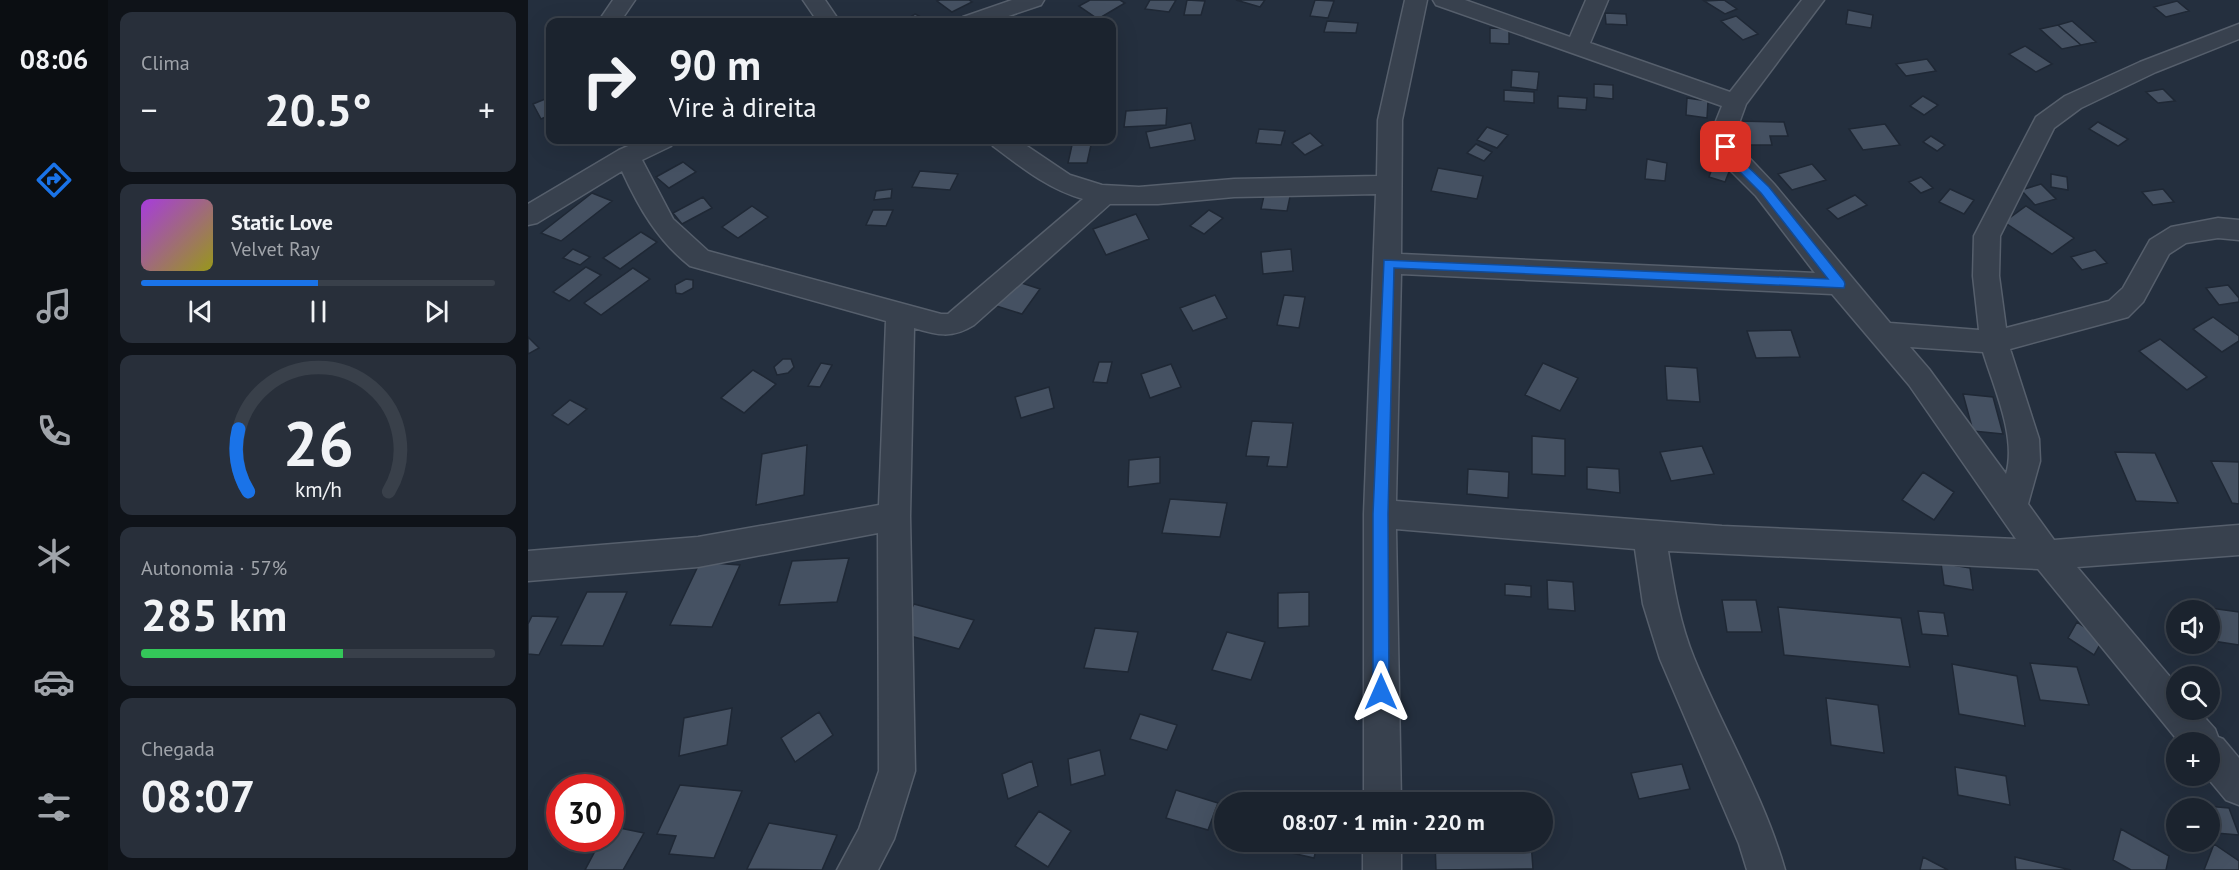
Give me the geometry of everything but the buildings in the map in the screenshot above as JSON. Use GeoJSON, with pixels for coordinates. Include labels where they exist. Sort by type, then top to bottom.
{"type":"FeatureCollection","features":[{"type":"Feature","properties":{"kind":"street"},"geometry":{"type":"LineString","coordinates":[[612,18],[624,0]]}},
{"type":"Feature","properties":{"kind":"street"},"geometry":{"type":"LineString","coordinates":[[814,0],[826,18]]}},
{"type":"Feature","properties":{"kind":"street"},"geometry":{"type":"LineString","coordinates":[[982,18],[1034,0]]}},
{"type":"Feature","properties":{"kind":"street"},"geometry":{"type":"LineString","coordinates":[[1382,792],[1380,514],[1390,120],[1416,0]]}},
{"type":"Feature","properties":{"kind":"street"},"geometry":{"type":"LineString","coordinates":[[1444,0],[1735,102]]}},
{"type":"Feature","properties":{"kind":"street"},"geometry":{"type":"LineString","coordinates":[[1577,47],[1597,0]]}},
{"type":"Feature","properties":{"kind":"street"},"geometry":{"type":"LineString","coordinates":[[1813,0],[1735,102],[1726,126],[1726,147],[1738,163],[1765,190],[1839,284],[1919,376],[2046,555],[2194,732]]}},
{"type":"Feature","properties":{"kind":"street"},"geometry":{"type":"LineString","coordinates":[[2011,507],[2025,461],[2024,440],[1994,342],[1986,276],[1987,236],[2044,123],[2073,102],[2148,67],[2239,31]]}},
{"type":"Feature","properties":{"kind":"street"},"geometry":{"type":"LineString","coordinates":[[528,216],[628,156],[654,144]]}},
{"type":"Feature","properties":{"kind":"street"},"geometry":{"type":"LineString","coordinates":[[1007,144],[1049,176],[1081,190],[1105,194],[1131,195],[1233,188],[1389,185]]}},
{"type":"Feature","properties":{"kind":"street"},"geometry":{"type":"LineString","coordinates":[[628,156],[659,220],[678,244],[699,259],[941,325],[953,324],[1105,194]]}},
{"type":"Feature","properties":{"kind":"street"},"geometry":{"type":"LineString","coordinates":[[1882,334],[1994,342],[2118,309],[2133,295],[2159,247],[2180,234],[2217,228],[2239,230]]}},
{"type":"Feature","properties":{"kind":"street"},"geometry":{"type":"LineString","coordinates":[[1388,263],[1839,284]]}},
{"type":"Feature","properties":{"kind":"street"},"geometry":{"type":"LineString","coordinates":[[856,870],[875,839],[897,771],[894,516],[900,314]]}},
{"type":"Feature","properties":{"kind":"street"},"geometry":{"type":"LineString","coordinates":[[1380,514],[1722,541],[2046,555],[2239,540]]}},
{"type":"Feature","properties":{"kind":"street"},"geometry":{"type":"LineString","coordinates":[[528,566],[698,552],[894,516]]}},
{"type":"Feature","properties":{"kind":"street"},"geometry":{"type":"LineString","coordinates":[[1648,535],[1660,604],[1677,659],[1758,842],[1766,870]]}},
{"type":"Feature","properties":{"kind":"street"},"geometry":{"type":"LineString","coordinates":[[2220,764],[2239,787]]}},
{"type":"Feature","properties":{"kind":"street"},"geometry":{"type":"LineString","coordinates":[[1382,852],[1382,870]]}},
{"type":"Feature","properties":{"kind":"route"},"geometry":{"type":"LineString","coordinates":[[1381,692],[1380,514],[1388,263],[1839,284],[1765,190],[1738,163],[1726,147]]}}]}
